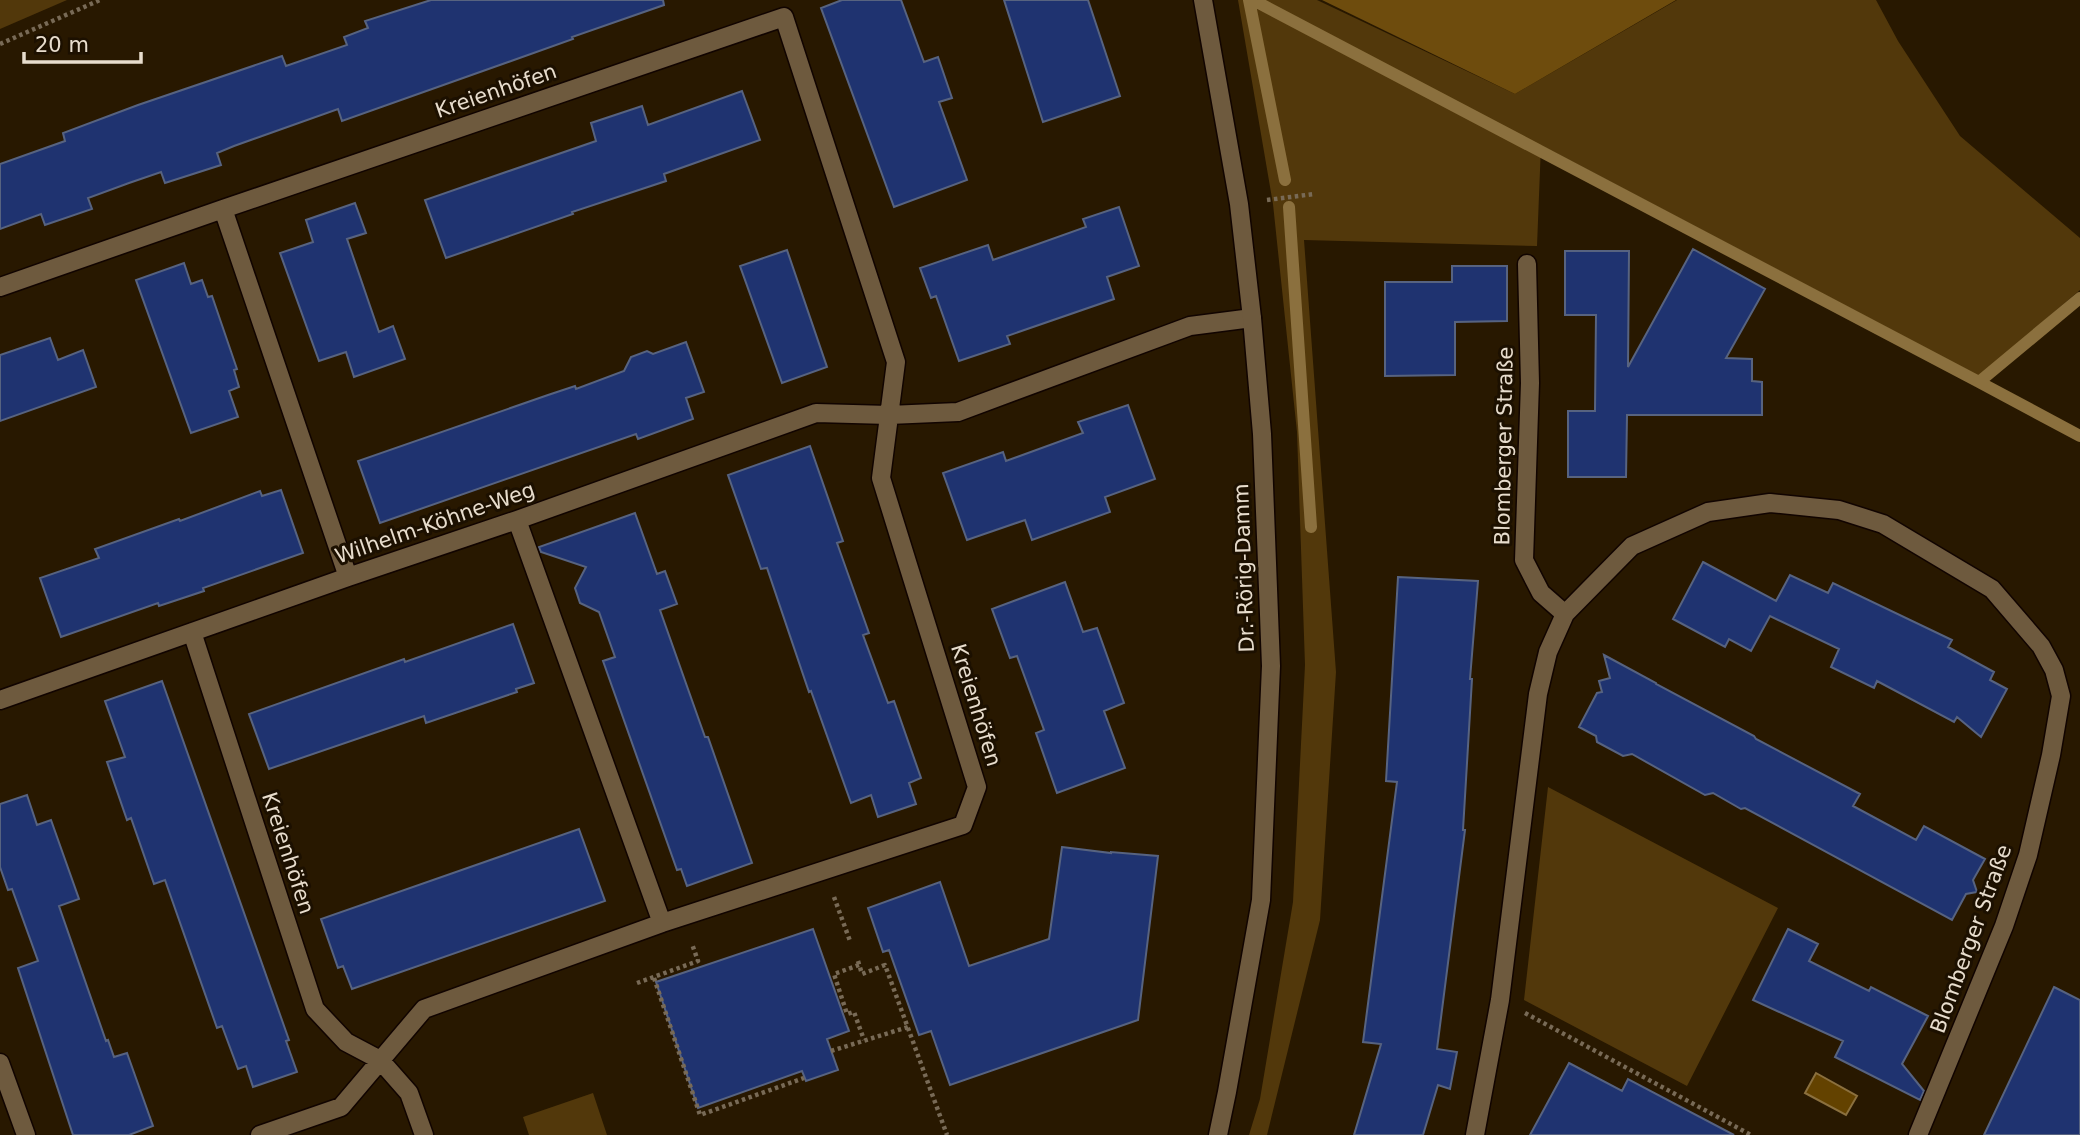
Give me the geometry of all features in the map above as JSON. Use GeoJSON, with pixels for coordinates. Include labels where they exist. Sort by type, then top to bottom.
{"type":"FeatureCollection","features":[{"type":"Feature","properties":{"kind":"street","name":"Dr.-Rörig-Damm"},"geometry":{"type":"LineString","coordinates":[[1203,0],[1239,204],[1252,318],[1263,461],[1271,666],[1261,900],[1218,1135]]}},
{"type":"Feature","properties":{"kind":"street","name":"Kreienhöfen"},"geometry":{"type":"LineString","coordinates":[[0,287],[783,8],[896,362],[881,478],[977,787],[963,825],[663,923],[424,1009],[341,1107],[260,1135]]}},
{"type":"Feature","properties":{"kind":"street"},"geometry":{"type":"LineString","coordinates":[[223,209],[348,576]]}},
{"type":"Feature","properties":{"kind":"street","name":"Blomberger Straße"},"geometry":{"type":"LineString","coordinates":[[1527,264],[1530,383],[1524,560],[1541,593],[1565,614]]}},
{"type":"Feature","properties":{"kind":"street"},"geometry":{"type":"LineString","coordinates":[[889,415],[958,412],[1190,327],[1252,318]]}},
{"type":"Feature","properties":{"kind":"street","name":"Wilhelm-Köhne-Weg"},"geometry":{"type":"LineString","coordinates":[[0,700],[816,413],[889,415]]}},
{"type":"Feature","properties":{"kind":"street","name":"Blomberger Straße"},"geometry":{"type":"LineString","coordinates":[[1475,1135],[1500,1000],[1538,694],[1548,652],[1565,614],[1632,546],[1708,512],[1770,503],[1839,510],[1883,524],[1992,589],[2041,646],[2054,670],[2062,696],[2028,855],[2004,926],[1918,1135]]}},
{"type":"Feature","properties":{"kind":"street"},"geometry":{"type":"LineString","coordinates":[[516,520],[663,923]]}},
{"type":"Feature","properties":{"kind":"street","name":"Kreienhöfen"},"geometry":{"type":"LineString","coordinates":[[192,632],[316,1009],[346,1042],[380,1060]]}},
{"type":"Feature","properties":{"kind":"street"},"geometry":{"type":"LineString","coordinates":[[380,1060],[409,1093],[424,1135]]}},
{"type":"Feature","properties":{"kind":"street"},"geometry":{"type":"LineString","coordinates":[[0,1063],[26,1135]]}},
{"type":"Feature","properties":{"kind":"path"},"geometry":{"type":"LineString","coordinates":[[0,44],[100,0]]}},
{"type":"Feature","properties":{"kind":"path"},"geometry":{"type":"LineString","coordinates":[[1266,200],[1314,194]]}},
{"type":"Feature","properties":{"kind":"path"},"geometry":{"type":"LineString","coordinates":[[825,870],[850,941]]}},
{"type":"Feature","properties":{"kind":"path"},"geometry":{"type":"LineString","coordinates":[[637,983],[698,961],[682,917]]}},
{"type":"Feature","properties":{"kind":"path"},"geometry":{"type":"LineString","coordinates":[[864,1040],[854,1012],[848,1014],[834,974],[858,963],[862,974],[885,965],[947,1135]]}},
{"type":"Feature","properties":{"kind":"path"},"geometry":{"type":"LineString","coordinates":[[654,978],[700,1115],[804,1078]]}},
{"type":"Feature","properties":{"kind":"path"},"geometry":{"type":"LineString","coordinates":[[1500,1000],[1751,1135]]}},
{"type":"Feature","properties":{"kind":"path"},"geometry":{"type":"LineString","coordinates":[[831,1051],[908,1027]]}},
{"type":"Feature","properties":{"kind":"shaded area"},"geometry":{"type":"Polygon","coordinates":[[[0,0],[67,0],[0,29],[0,0]]]}},
{"type":"Feature","properties":{"kind":"shaded area"},"geometry":{"type":"Polygon","coordinates":[[[1238,0],[1317,0],[1515,94],[1677,0],[1876,0],[1898,41],[1960,136],[2080,238],[2080,290],[1979,376],[1541,145],[1537,246],[1304,240],[1336,672],[1320,920],[1267,1135],[1249,1135],[1260,1099],[1293,902],[1305,665],[1297,432],[1273,204],[1238,0]]]}},
{"type":"Feature","properties":{"kind":"shaded area"},"geometry":{"type":"Polygon","coordinates":[[[1322,0],[1676,0],[1515,94],[1322,0]]]}},
{"type":"Feature","properties":{"kind":"shaded area"},"geometry":{"type":"Polygon","coordinates":[[[1548,787],[1778,908],[1687,1086],[1524,1000],[1548,787]]]}},
{"type":"Feature","properties":{"kind":"shaded area"},"geometry":{"type":"Polygon","coordinates":[[[1816,1073],[1857,1096],[1846,1115],[1805,1093],[1816,1073]]]}},
{"type":"Feature","properties":{"kind":"shaded area"},"geometry":{"type":"Polygon","coordinates":[[[593,1093],[607,1135],[529,1135],[523,1117],[593,1093]]]}},
{"type":"Feature","properties":{"kind":"building"},"geometry":{"type":"Polygon","coordinates":[[[431,0],[663,0],[664,5],[342,121],[338,109],[234,146],[217,153],[221,165],[165,183],[161,172],[129,183],[88,198],[92,209],[45,225],[41,214],[0,229],[0,164],[65,141],[63,133],[138,105],[282,56],[286,66],[347,45],[344,37],[368,28],[365,21],[431,0]]]}},
{"type":"Feature","properties":{"kind":"building"},"geometry":{"type":"Polygon","coordinates":[[[842,0],[901,0],[924,62],[938,57],[952,98],[939,102],[967,180],[894,207],[821,8],[842,0]]]}},
{"type":"Feature","properties":{"kind":"building"},"geometry":{"type":"Polygon","coordinates":[[[1004,0],[1088,0],[1120,96],[1043,122],[1004,0]]]}},
{"type":"Feature","properties":{"kind":"building"},"geometry":{"type":"Polygon","coordinates":[[[742,91],[760,140],[664,174],[666,181],[446,258],[425,200],[596,141],[591,123],[642,106],[648,125],[742,91]]]}},
{"type":"Feature","properties":{"kind":"building"},"geometry":{"type":"Polygon","coordinates":[[[355,203],[366,233],[347,239],[379,332],[393,326],[405,359],[354,377],[346,352],[319,361],[280,253],[313,242],[306,220],[355,203]]]}},
{"type":"Feature","properties":{"kind":"building"},"geometry":{"type":"Polygon","coordinates":[[[1119,207],[1139,266],[1107,277],[1114,299],[1007,336],[1010,344],[959,361],[936,296],[931,298],[920,268],[988,245],[993,260],[1086,227],[1083,219],[1119,207]]]}},
{"type":"Feature","properties":{"kind":"building"},"geometry":{"type":"Polygon","coordinates":[[[1693,249],[1765,289],[1726,358],[1752,359],[1752,381],[1762,382],[1762,415],[1627,415],[1626,477],[1568,477],[1568,411],[1595,411],[1596,315],[1565,315],[1565,251],[1629,251],[1628,367],[1693,249]]]}},
{"type":"Feature","properties":{"kind":"building"},"geometry":{"type":"Polygon","coordinates":[[[787,250],[827,367],[782,383],[740,266],[787,250]]]}},
{"type":"Feature","properties":{"kind":"building"},"geometry":{"type":"Polygon","coordinates":[[[184,263],[191,284],[202,280],[208,297],[212,296],[237,369],[234,370],[239,387],[229,391],[238,417],[191,433],[136,280],[184,263]]]}},
{"type":"Feature","properties":{"kind":"building"},"geometry":{"type":"Polygon","coordinates":[[[1452,266],[1507,266],[1507,321],[1455,322],[1455,375],[1385,376],[1385,282],[1452,282],[1452,266]]]}},
{"type":"Feature","properties":{"kind":"building"},"geometry":{"type":"Polygon","coordinates":[[[50,338],[58,360],[83,350],[96,387],[0,421],[0,355],[50,338]]]}},
{"type":"Feature","properties":{"kind":"building"},"geometry":{"type":"Polygon","coordinates":[[[686,342],[704,392],[686,398],[693,419],[638,439],[636,434],[380,523],[358,461],[575,386],[576,389],[624,371],[631,357],[647,351],[653,354],[686,342]]]}},
{"type":"Feature","properties":{"kind":"building"},"geometry":{"type":"Polygon","coordinates":[[[1128,405],[1155,479],[1105,497],[1110,512],[1032,540],[1025,520],[967,540],[943,473],[1003,452],[1006,461],[1083,433],[1078,422],[1128,405]]]}},
{"type":"Feature","properties":{"kind":"building"},"geometry":{"type":"Polygon","coordinates":[[[810,446],[843,541],[837,543],[869,633],[863,635],[888,703],[894,701],[921,778],[909,783],[916,804],[878,817],[871,795],[851,803],[811,691],[809,692],[767,568],[761,569],[728,475],[810,446]]]}},
{"type":"Feature","properties":{"kind":"building"},"geometry":{"type":"Polygon","coordinates":[[[281,490],[303,553],[203,588],[204,591],[159,606],[158,603],[61,637],[40,578],[99,558],[95,549],[260,491],[262,496],[281,490]]]}},
{"type":"Feature","properties":{"kind":"building"},"geometry":{"type":"Polygon","coordinates":[[[635,513],[657,574],[665,571],[677,604],[660,610],[752,863],[687,886],[681,869],[677,870],[603,661],[615,657],[599,612],[580,603],[575,588],[586,567],[541,552],[539,547],[635,513]]]}},
{"type":"Feature","properties":{"kind":"building"},"geometry":{"type":"Polygon","coordinates":[[[1703,562],[1776,601],[1790,575],[1828,593],[1833,583],[1952,640],[1948,647],[1994,672],[1990,680],[2007,689],[1981,737],[1957,717],[1954,722],[1877,681],[1874,688],[1831,667],[1839,649],[1770,616],[1751,651],[1729,639],[1725,647],[1673,619],[1703,562]]]}},
{"type":"Feature","properties":{"kind":"building"},"geometry":{"type":"Polygon","coordinates":[[[1398,577],[1478,581],[1470,679],[1465,830],[1437,1049],[1457,1052],[1450,1089],[1438,1085],[1423,1135],[1354,1135],[1381,1044],[1363,1042],[1397,782],[1386,781],[1398,577]]]}},
{"type":"Feature","properties":{"kind":"building"},"geometry":{"type":"Polygon","coordinates":[[[1065,582],[1083,632],[1097,628],[1124,703],[1104,711],[1125,768],[1057,793],[1036,733],[1044,730],[1017,656],[1010,658],[992,609],[1065,582]]]}},
{"type":"Feature","properties":{"kind":"building"},"geometry":{"type":"Polygon","coordinates":[[[513,624],[534,683],[516,689],[517,692],[426,723],[424,716],[269,769],[249,714],[513,624]]]}},
{"type":"Feature","properties":{"kind":"building"},"geometry":{"type":"Polygon","coordinates":[[[1604,655],[1860,794],[1853,806],[1916,840],[1924,826],[1985,859],[1973,880],[1977,892],[1966,894],[1952,920],[1745,808],[1741,809],[1713,793],[1705,795],[1632,754],[1623,756],[1597,742],[1596,736],[1579,727],[1597,693],[1602,692],[1599,681],[1610,678],[1604,655]]]}},
{"type":"Feature","properties":{"kind":"building"},"geometry":{"type":"Polygon","coordinates":[[[162,681],[289,1040],[286,1041],[297,1072],[253,1087],[246,1066],[238,1069],[222,1026],[217,1028],[165,880],[154,884],[131,818],[127,820],[107,762],[125,757],[105,701],[162,681]]]}},
{"type":"Feature","properties":{"kind":"building"},"geometry":{"type":"Polygon","coordinates":[[[27,795],[37,825],[51,820],[79,899],[59,906],[106,1041],[108,1040],[114,1057],[127,1053],[153,1126],[129,1135],[73,1135],[18,968],[38,961],[12,889],[8,890],[0,867],[0,804],[27,795]]]}},
{"type":"Feature","properties":{"kind":"building"},"geometry":{"type":"Polygon","coordinates":[[[579,829],[605,901],[352,989],[343,966],[338,968],[321,919],[579,829]]]}},
{"type":"Feature","properties":{"kind":"building"},"geometry":{"type":"Polygon","coordinates":[[[1062,847],[1158,856],[1138,1020],[950,1085],[931,1031],[919,1035],[889,950],[883,952],[868,908],[940,882],[969,966],[1049,939],[1062,847]]]}},
{"type":"Feature","properties":{"kind":"building"},"geometry":{"type":"Polygon","coordinates":[[[813,929],[849,1031],[827,1039],[838,1070],[806,1081],[802,1071],[698,1108],[656,982],[813,929]]]}},
{"type":"Feature","properties":{"kind":"building"},"geometry":{"type":"Polygon","coordinates":[[[1788,929],[1818,944],[1809,961],[1869,991],[1871,987],[1928,1016],[1902,1064],[1924,1091],[1920,1100],[1835,1057],[1843,1041],[1753,1000],[1788,929]]]}},
{"type":"Feature","properties":{"kind":"building"},"geometry":{"type":"Polygon","coordinates":[[[2054,987],[2080,1000],[2080,1135],[1984,1135],[2054,987]]]}},
{"type":"Feature","properties":{"kind":"building"},"geometry":{"type":"Polygon","coordinates":[[[1569,1063],[1622,1091],[1628,1079],[1734,1135],[1530,1135],[1569,1063]]]}},
{"type":"Feature","properties":{"kind":"waterway"},"geometry":{"type":"LineString","coordinates":[[1249,0],[1285,180]]}},
{"type":"Feature","properties":{"kind":"waterway"},"geometry":{"type":"LineString","coordinates":[[1253,0],[1979,382],[2080,298]]}},
{"type":"Feature","properties":{"kind":"waterway"},"geometry":{"type":"LineString","coordinates":[[1289,207],[1311,527]]}},
{"type":"Feature","properties":{"kind":"waterway"},"geometry":{"type":"LineString","coordinates":[[1979,382],[2080,436]]}}]}
